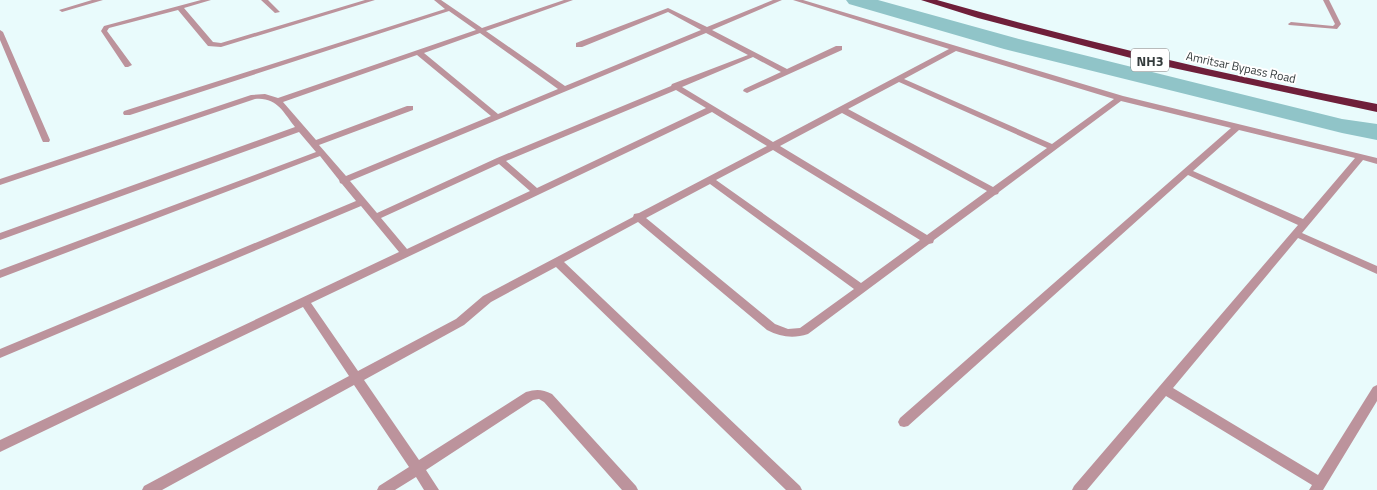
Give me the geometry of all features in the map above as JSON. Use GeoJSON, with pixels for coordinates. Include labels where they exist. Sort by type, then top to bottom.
{"type":"FeatureCollection","features":[{"type":"Feature","properties":{"kind":"highway","name":"Amritsar Bypass Road"},"geometry":{"type":"LineString","coordinates":[[926,0],[1024,28],[1203,73],[1377,108]]}},
{"type":"Feature","properties":{"kind":"highway","name":"Amritsar Bypass Road"},"geometry":{"type":"LineString","coordinates":[[956,0],[1170,56],[1377,98]]}},
{"type":"Feature","properties":{"kind":"street"},"geometry":{"type":"LineString","coordinates":[[62,10],[100,0]]}},
{"type":"Feature","properties":{"kind":"street"},"geometry":{"type":"LineString","coordinates":[[128,65],[104,29],[208,0]]}},
{"type":"Feature","properties":{"kind":"street"},"geometry":{"type":"LineString","coordinates":[[264,0],[277,12]]}},
{"type":"Feature","properties":{"kind":"street"},"geometry":{"type":"LineString","coordinates":[[180,8],[211,44],[221,45],[372,0]]}},
{"type":"Feature","properties":{"kind":"street"},"geometry":{"type":"LineString","coordinates":[[437,0],[565,90]]}},
{"type":"Feature","properties":{"kind":"street"},"geometry":{"type":"LineString","coordinates":[[278,101],[570,0]]}},
{"type":"Feature","properties":{"kind":"street"},"geometry":{"type":"LineString","coordinates":[[343,181],[779,0]]}},
{"type":"Feature","properties":{"kind":"street"},"geometry":{"type":"LineString","coordinates":[[796,0],[1120,98],[1236,128],[1377,161]]}},
{"type":"Feature","properties":{"kind":"street"},"geometry":{"type":"LineString","coordinates":[[1291,24],[1335,28],[1338,24],[1326,0]]}},
{"type":"Feature","properties":{"kind":"street"},"geometry":{"type":"LineString","coordinates":[[127,113],[450,9]]}},
{"type":"Feature","properties":{"kind":"street"},"geometry":{"type":"LineString","coordinates":[[579,45],[666,10],[787,72]]}},
{"type":"Feature","properties":{"kind":"street"},"geometry":{"type":"LineString","coordinates":[[0,32],[46,140]]}},
{"type":"Feature","properties":{"kind":"street"},"geometry":{"type":"LineString","coordinates":[[747,91],[839,48]]}},
{"type":"Feature","properties":{"kind":"street"},"geometry":{"type":"LineString","coordinates":[[149,490],[460,322],[487,298],[637,216],[774,146],[954,49]]}},
{"type":"Feature","properties":{"kind":"street"},"geometry":{"type":"LineString","coordinates":[[419,53],[497,117]]}},
{"type":"Feature","properties":{"kind":"street"},"geometry":{"type":"LineString","coordinates":[[375,217],[500,160],[753,55]]}},
{"type":"Feature","properties":{"kind":"street"},"geometry":{"type":"LineString","coordinates":[[899,79],[1054,148]]}},
{"type":"Feature","properties":{"kind":"street"},"geometry":{"type":"LineString","coordinates":[[675,86],[929,241]]}},
{"type":"Feature","properties":{"kind":"street"},"geometry":{"type":"LineString","coordinates":[[0,182],[254,97],[270,97],[278,101],[406,254]]}},
{"type":"Feature","properties":{"kind":"street"},"geometry":{"type":"LineString","coordinates":[[637,216],[771,327],[781,332],[797,333],[804,331],[929,241],[1120,98]]}},
{"type":"Feature","properties":{"kind":"street"},"geometry":{"type":"LineString","coordinates":[[314,144],[410,108]]}},
{"type":"Feature","properties":{"kind":"street"},"geometry":{"type":"LineString","coordinates":[[0,446],[711,109]]}},
{"type":"Feature","properties":{"kind":"street"},"geometry":{"type":"LineString","coordinates":[[841,109],[995,192]]}},
{"type":"Feature","properties":{"kind":"street"},"geometry":{"type":"LineString","coordinates":[[0,237],[301,128]]}},
{"type":"Feature","properties":{"kind":"street"},"geometry":{"type":"LineString","coordinates":[[904,422],[1236,128]]}},
{"type":"Feature","properties":{"kind":"street"},"geometry":{"type":"LineString","coordinates":[[0,274],[321,153]]}},
{"type":"Feature","properties":{"kind":"street"},"geometry":{"type":"LineString","coordinates":[[1079,490],[1360,158]]}},
{"type":"Feature","properties":{"kind":"street"},"geometry":{"type":"LineString","coordinates":[[500,160],[537,192]]}},
{"type":"Feature","properties":{"kind":"street"},"geometry":{"type":"LineString","coordinates":[[1188,172],[1306,224]]}},
{"type":"Feature","properties":{"kind":"street"},"geometry":{"type":"LineString","coordinates":[[709,179],[862,288]]}},
{"type":"Feature","properties":{"kind":"street"},"geometry":{"type":"LineString","coordinates":[[0,354],[362,202]]}},
{"type":"Feature","properties":{"kind":"street"},"geometry":{"type":"LineString","coordinates":[[1297,234],[1377,270]]}},
{"type":"Feature","properties":{"kind":"street"},"geometry":{"type":"LineString","coordinates":[[556,261],[795,490]]}},
{"type":"Feature","properties":{"kind":"street"},"geometry":{"type":"LineString","coordinates":[[304,301],[355,379],[432,490]]}},
{"type":"Feature","properties":{"kind":"street"},"geometry":{"type":"LineString","coordinates":[[1165,389],[1318,487],[1377,390]]}},
{"type":"Feature","properties":{"kind":"street"},"geometry":{"type":"LineString","coordinates":[[384,490],[530,396],[540,394],[548,398],[631,490]]}},
{"type":"Feature","properties":{"kind":"waterway"},"geometry":{"type":"LineString","coordinates":[[856,0],[1012,44],[1342,126],[1377,132]]}}]}
